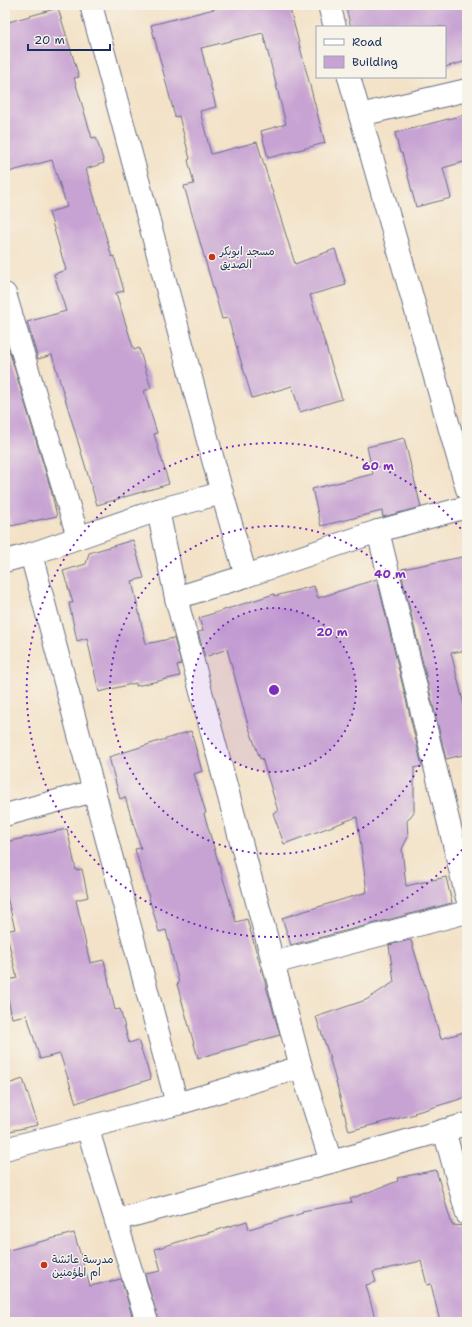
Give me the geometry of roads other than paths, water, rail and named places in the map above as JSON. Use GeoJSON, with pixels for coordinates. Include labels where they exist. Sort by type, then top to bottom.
{"type":"FeatureCollection","features":[{"type":"Feature","properties":{"kind":"street"},"geometry":{"type":"LineString","coordinates":[[91,5],[222,493],[246,576]]}},
{"type":"Feature","properties":{"kind":"street"},"geometry":{"type":"LineString","coordinates":[[328,5],[335,26]]}},
{"type":"Feature","properties":{"kind":"street"},"geometry":{"type":"LineString","coordinates":[[349,78],[467,489]]}},
{"type":"Feature","properties":{"kind":"street"},"geometry":{"type":"LineString","coordinates":[[360,115],[467,90]]}},
{"type":"Feature","properties":{"kind":"street"},"geometry":{"type":"LineString","coordinates":[[5,294],[78,537]]}},
{"type":"Feature","properties":{"kind":"street"},"geometry":{"type":"LineString","coordinates":[[5,561],[31,554],[158,510],[222,493]]}},
{"type":"Feature","properties":{"kind":"street"},"geometry":{"type":"LineString","coordinates":[[176,598],[378,531],[467,507]]}},
{"type":"Feature","properties":{"kind":"street"},"geometry":{"type":"LineString","coordinates":[[158,510],[176,598],[301,1068],[331,1162]]}},
{"type":"Feature","properties":{"kind":"street"},"geometry":{"type":"LineString","coordinates":[[378,531],[467,898]]}},
{"type":"Feature","properties":{"kind":"street"},"geometry":{"type":"LineString","coordinates":[[31,554],[177,1104]]}},
{"type":"Feature","properties":{"kind":"street"},"geometry":{"type":"LineString","coordinates":[[5,815],[94,791]]}},
{"type":"Feature","properties":{"kind":"street"},"geometry":{"type":"LineString","coordinates":[[273,963],[467,912]]}},
{"type":"Feature","properties":{"kind":"street"},"geometry":{"type":"LineString","coordinates":[[5,1149],[87,1126],[177,1104],[301,1068]]}},
{"type":"Feature","properties":{"kind":"street"},"geometry":{"type":"LineString","coordinates":[[116,1220],[467,1124]]}},
{"type":"Feature","properties":{"kind":"street"},"geometry":{"type":"LineString","coordinates":[[87,1126],[147,1322]]}},
{"type":"Feature","properties":{"kind":"street"},"geometry":{"type":"LineString","coordinates":[[444,1130],[467,1214]]}},
{"type":"Feature","properties":{"kind":"place","name":"مسجد ابوبكر الصديق"},"geometry":{"type":"Point","coordinates":[212,257]}},
{"type":"Feature","properties":{"kind":"place","name":"مدرسة عائشة ام المؤمنين"},"geometry":{"type":"Point","coordinates":[44,1265]}}]}
